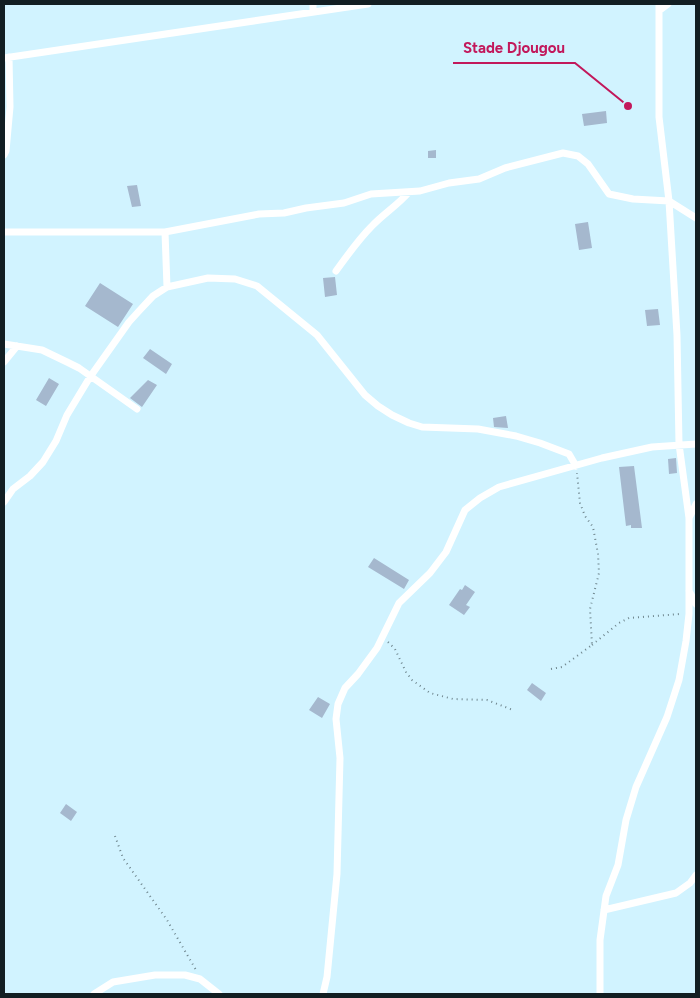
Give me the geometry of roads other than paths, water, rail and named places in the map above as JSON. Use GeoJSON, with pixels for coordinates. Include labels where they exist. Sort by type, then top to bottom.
{"type":"FeatureCollection","features":[{"type":"Feature","properties":{"kind":"street"},"geometry":{"type":"LineString","coordinates":[[4,155],[10,107],[6,58],[313,8],[368,4]]}},
{"type":"Feature","properties":{"kind":"street"},"geometry":{"type":"LineString","coordinates":[[600,994],[600,940],[606,896],[618,866],[626,820],[636,787],[668,716],[678,680],[689,614],[689,518],[679,444],[677,335],[669,201],[660,116],[659,7],[668,4]]}},
{"type":"Feature","properties":{"kind":"street"},"geometry":{"type":"LineString","coordinates":[[4,232],[165,232],[259,214],[284,213],[344,203],[371,194],[409,192],[449,183],[479,179],[505,168],[563,153],[578,156],[588,164],[609,194],[633,199],[669,201],[696,218]]}},
{"type":"Feature","properties":{"kind":"street"},"geometry":{"type":"LineString","coordinates":[[336,271],[370,227],[397,206],[409,192]]}},
{"type":"Feature","properties":{"kind":"street"},"geometry":{"type":"LineString","coordinates":[[165,232],[167,287]]}},
{"type":"Feature","properties":{"kind":"street"},"geometry":{"type":"LineString","coordinates":[[4,502],[13,489],[30,476],[43,462],[56,441],[67,415],[90,377],[129,322],[153,296],[167,287],[208,278],[245,281],[257,286],[317,335],[365,395],[392,415],[422,427],[478,429],[516,436],[569,454],[576,466]]}},
{"type":"Feature","properties":{"kind":"street"},"geometry":{"type":"LineString","coordinates":[[4,344],[42,350],[79,368],[137,408]]}},
{"type":"Feature","properties":{"kind":"street"},"geometry":{"type":"LineString","coordinates":[[4,362],[17,346]]}},
{"type":"Feature","properties":{"kind":"street"},"geometry":{"type":"LineString","coordinates":[[322,994],[328,962],[338,874],[340,758],[336,719],[338,704],[345,688],[370,659],[399,603],[430,573],[446,552],[466,510],[480,498],[499,487],[602,458],[652,447],[696,444]]}},
{"type":"Feature","properties":{"kind":"street"},"geometry":{"type":"LineString","coordinates":[[689,518],[696,504]]}},
{"type":"Feature","properties":{"kind":"street"},"geometry":{"type":"LineString","coordinates":[[689,591],[696,604]]}},
{"type":"Feature","properties":{"kind":"street"},"geometry":{"type":"LineString","coordinates":[[604,910],[676,893],[690,883],[696,875]]}},
{"type":"Feature","properties":{"kind":"street"},"geometry":{"type":"LineString","coordinates":[[94,994],[113,982],[155,975],[185,975],[200,980],[219,994]]}},
{"type":"Feature","properties":{"kind":"place","name":"Stade Djougou"},"geometry":{"type":"Point","coordinates":[628,106]}}]}
